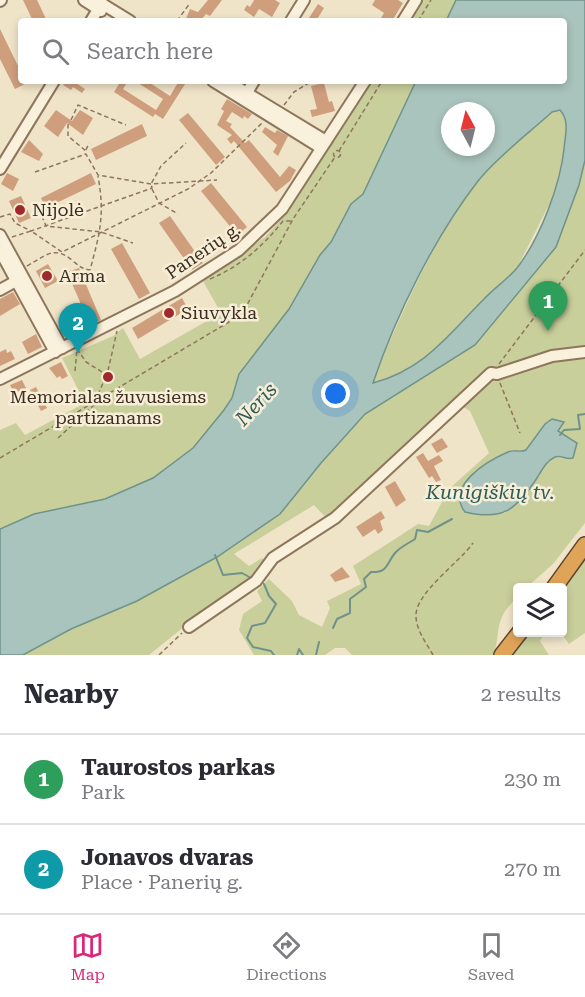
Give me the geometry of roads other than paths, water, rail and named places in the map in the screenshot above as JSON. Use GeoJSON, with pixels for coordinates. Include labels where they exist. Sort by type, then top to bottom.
{"type":"FeatureCollection","features":[{"type":"Feature","properties":{"kind":"highway"},"geometry":{"type":"LineString","coordinates":[[558,583],[585,545]]}},
{"type":"Feature","properties":{"kind":"highway"},"geometry":{"type":"LineString","coordinates":[[502,655],[517,637]]}},
{"type":"Feature","properties":{"kind":"street"},"geometry":{"type":"LineString","coordinates":[[84,0],[100,3],[125,18]]}},
{"type":"Feature","properties":{"kind":"street"},"geometry":{"type":"LineString","coordinates":[[293,18],[304,0]]}},
{"type":"Feature","properties":{"kind":"street"},"geometry":{"type":"LineString","coordinates":[[405,18],[416,0]]}},
{"type":"Feature","properties":{"kind":"street"},"geometry":{"type":"LineString","coordinates":[[92,18],[100,3]]}},
{"type":"Feature","properties":{"kind":"street"},"geometry":{"type":"LineString","coordinates":[[100,3],[114,18]]}},
{"type":"Feature","properties":{"kind":"street"},"geometry":{"type":"LineString","coordinates":[[0,169],[52,84]]}},
{"type":"Feature","properties":{"kind":"street"},"geometry":{"type":"LineString","coordinates":[[219,84],[244,96],[323,145]]}},
{"type":"Feature","properties":{"kind":"street"},"geometry":{"type":"LineString","coordinates":[[230,84],[244,96]]}},
{"type":"Feature","properties":{"kind":"street"},"geometry":{"type":"LineString","coordinates":[[244,96],[252,84]]}},
{"type":"Feature","properties":{"kind":"street","name":"Panerių g."},"geometry":{"type":"LineString","coordinates":[[0,379],[58,350],[75,346],[175,291],[239,250],[282,209],[363,84]]}},
{"type":"Feature","properties":{"kind":"street"},"geometry":{"type":"LineString","coordinates":[[1,237],[18,276],[58,350]]}},
{"type":"Feature","properties":{"kind":"street"},"geometry":{"type":"LineString","coordinates":[[0,251],[18,276]]}},
{"type":"Feature","properties":{"kind":"street"},"geometry":{"type":"LineString","coordinates":[[0,290],[18,276]]}},
{"type":"Feature","properties":{"kind":"street"},"geometry":{"type":"LineString","coordinates":[[189,627],[256,580],[273,558],[335,518],[494,373],[552,356],[585,352]]}},
{"type":"Feature","properties":{"kind":"water","name":"Neris"},"geometry":{"type":"Polygon","coordinates":[[[456,0],[585,0],[585,160],[579,185],[556,247],[475,345],[365,414],[280,514],[217,557],[137,601],[71,629],[23,655],[0,655],[0,529],[34,514],[105,499],[153,478],[193,448],[232,398],[239,374],[289,309],[320,255],[331,242],[351,204],[363,194],[415,84],[567,84],[567,18],[447,18],[456,0]],[[560,110],[552,112],[486,172],[462,203],[446,227],[405,304],[373,383],[391,377],[421,360],[447,338],[517,268],[548,211],[562,164],[565,119],[560,110]]]}},
{"type":"Feature","properties":{"kind":"water","name":"Kunigiškių tv."},"geometry":{"type":"Polygon","coordinates":[[[552,419],[564,422],[558,431],[577,443],[573,458],[555,457],[549,461],[522,498],[499,514],[465,512],[460,502],[460,493],[471,476],[480,468],[508,452],[526,450],[545,424],[552,419]]]}},
{"type":"Feature","properties":{"kind":"waterway"},"geometry":{"type":"LineString","coordinates":[[560,435],[564,430],[580,429],[578,415],[585,414]]}},
{"type":"Feature","properties":{"kind":"waterway"},"geometry":{"type":"LineString","coordinates":[[333,628],[337,619],[350,613],[350,599],[366,587],[364,579],[371,572],[384,569],[397,551],[415,539],[417,530],[428,532],[452,519]]}},
{"type":"Feature","properties":{"kind":"waterway"},"geometry":{"type":"LineString","coordinates":[[215,555],[223,575],[242,573],[251,578]]}},
{"type":"Feature","properties":{"kind":"waterway"},"geometry":{"type":"LineString","coordinates":[[264,584],[269,596],[276,604],[265,623],[252,626],[247,638],[253,647],[271,651],[274,655]]}},
{"type":"Feature","properties":{"kind":"waterway"},"geometry":{"type":"LineString","coordinates":[[316,655],[319,642]]}},
{"type":"Feature","properties":{"kind":"waterway"},"geometry":{"type":"LineString","coordinates":[[297,655],[299,649],[303,655]]}},
{"type":"Feature","properties":{"kind":"place","name":"Nijolė"},"geometry":{"type":"Point","coordinates":[20,210]}},
{"type":"Feature","properties":{"kind":"place","name":"Arma"},"geometry":{"type":"Point","coordinates":[47,276]}},
{"type":"Feature","properties":{"kind":"place","name":"Siuvykla"},"geometry":{"type":"Point","coordinates":[169,313]}},
{"type":"Feature","properties":{"kind":"place","name":"Taurostos parkas"},"geometry":{"type":"Point","coordinates":[548,331]}},
{"type":"Feature","properties":{"kind":"place","name":"Jonavos dvaras"},"geometry":{"type":"Point","coordinates":[78,353]}},
{"type":"Feature","properties":{"kind":"place","name":"Memorialas žuvusiems partizanams"},"geometry":{"type":"Point","coordinates":[108,377]}}]}
